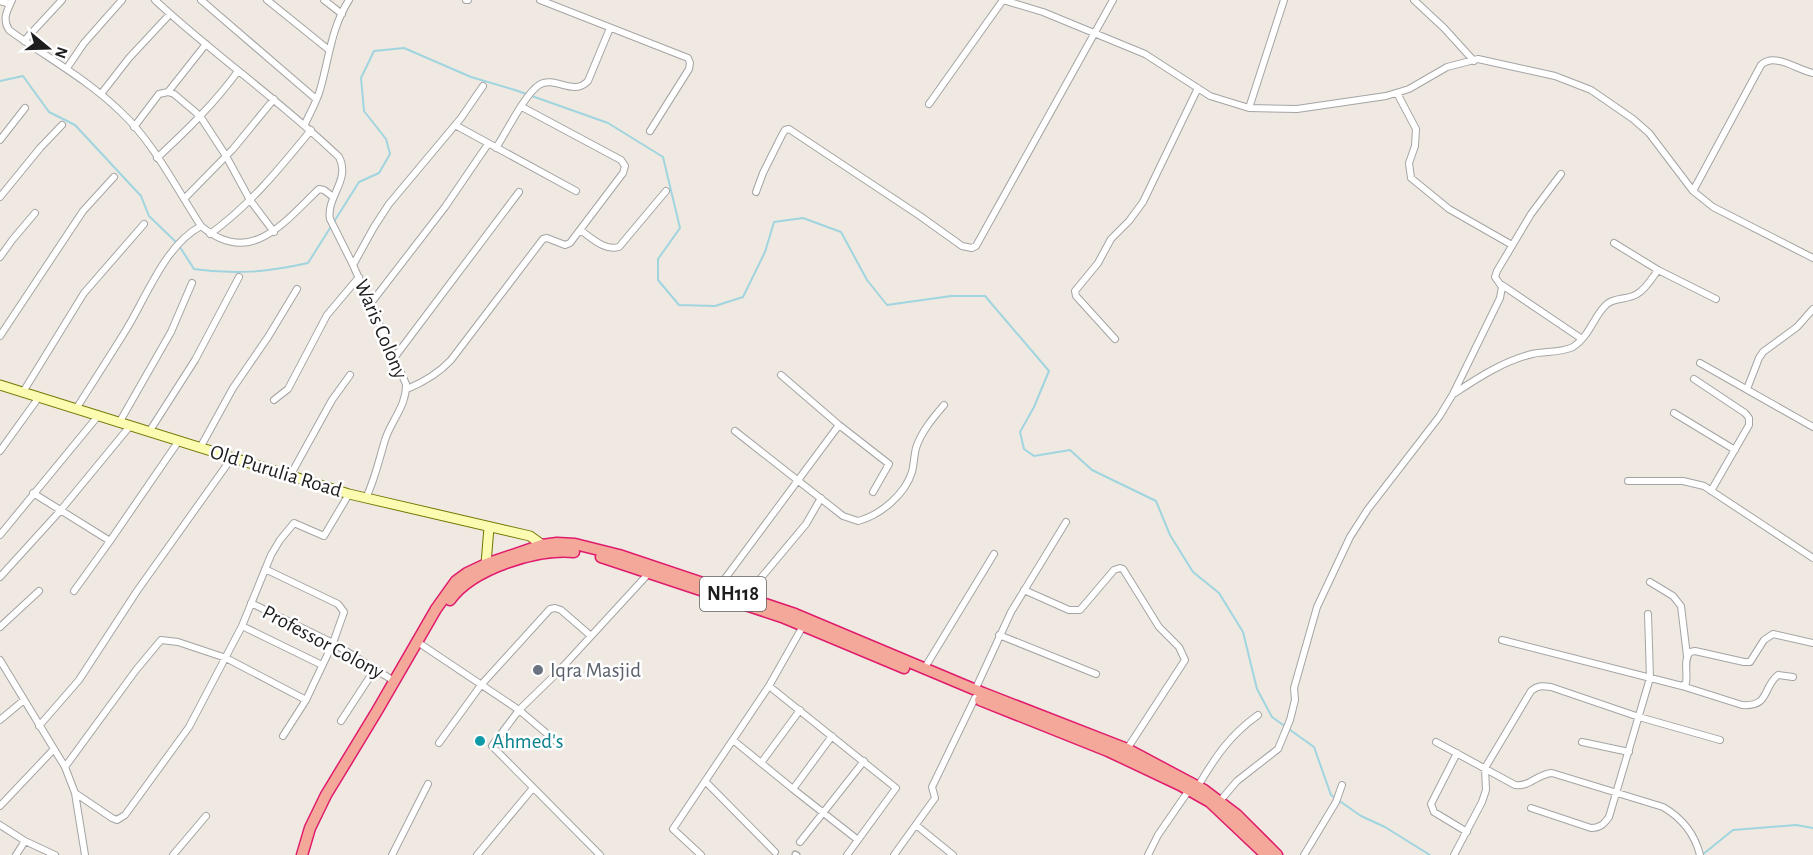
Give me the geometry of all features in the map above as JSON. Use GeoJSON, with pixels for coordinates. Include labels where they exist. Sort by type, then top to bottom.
{"type":"FeatureCollection","features":[{"type":"Feature","properties":{"kind":"highway","name":"NH118"},"geometry":{"type":"LineString","coordinates":[[302,855],[321,803],[436,609],[456,581],[466,573],[513,562],[557,543],[598,549],[795,614],[924,669],[975,694],[1127,749],[1193,788],[1210,801],[1266,855]]}},
{"type":"Feature","properties":{"kind":"highway","name":"NH118"},"geometry":{"type":"LineString","coordinates":[[547,548],[587,554],[649,573],[803,626],[975,694],[1133,761],[1220,801],[1276,855]]}},
{"type":"Feature","properties":{"kind":"highway","name":"NH118"},"geometry":{"type":"LineString","coordinates":[[308,855],[320,818],[328,802],[422,645],[454,594],[487,568]]}},
{"type":"Feature","properties":{"kind":"main road","name":"Old Purulia Road"},"geometry":{"type":"LineString","coordinates":[[0,385],[348,494],[530,536],[547,548]]}},
{"type":"Feature","properties":{"kind":"main road"},"geometry":{"type":"LineString","coordinates":[[487,568],[489,528]]}},
{"type":"Feature","properties":{"kind":"street"},"geometry":{"type":"LineString","coordinates":[[24,41],[62,0]]}},
{"type":"Feature","properties":{"kind":"street"},"geometry":{"type":"LineString","coordinates":[[67,68],[90,36],[122,0]]}},
{"type":"Feature","properties":{"kind":"street"},"geometry":{"type":"LineString","coordinates":[[0,2],[11,2],[5,15],[9,30],[67,68],[100,94],[134,127],[201,226],[210,234],[222,239],[250,242],[261,239],[274,232],[319,189],[333,197],[342,177],[342,163],[339,157],[305,124],[155,0]]}},
{"type":"Feature","properties":{"kind":"street"},"geometry":{"type":"LineString","coordinates":[[201,0],[316,99]]}},
{"type":"Feature","properties":{"kind":"street"},"geometry":{"type":"LineString","coordinates":[[267,0],[328,50]]}},
{"type":"Feature","properties":{"kind":"street"},"geometry":{"type":"LineString","coordinates":[[324,0],[342,14]]}},
{"type":"Feature","properties":{"kind":"street"},"geometry":{"type":"LineString","coordinates":[[305,124],[316,99],[325,70],[328,50],[349,0]]}},
{"type":"Feature","properties":{"kind":"street"},"geometry":{"type":"LineString","coordinates":[[540,0],[687,57],[689,69],[650,131]]}},
{"type":"Feature","properties":{"kind":"street"},"geometry":{"type":"LineString","coordinates":[[929,104],[1003,0],[1042,12],[1145,54],[1210,96],[1249,108],[1297,110],[1397,93],[1447,68],[1478,59],[1555,76],[1591,90],[1649,133],[1693,191],[1713,207],[1813,258]]}},
{"type":"Feature","properties":{"kind":"street"},"geometry":{"type":"LineString","coordinates":[[756,192],[782,135],[785,130],[789,129],[962,246],[972,248],[986,232],[1113,0]]}},
{"type":"Feature","properties":{"kind":"street"},"geometry":{"type":"LineString","coordinates":[[1249,108],[1284,0]]}},
{"type":"Feature","properties":{"kind":"street"},"geometry":{"type":"LineString","coordinates":[[1414,0],[1474,61]]}},
{"type":"Feature","properties":{"kind":"street"},"geometry":{"type":"LineString","coordinates":[[100,94],[129,58],[170,14]]}},
{"type":"Feature","properties":{"kind":"street"},"geometry":{"type":"LineString","coordinates":[[496,148],[535,89],[548,82],[575,88],[584,86],[610,28]]}},
{"type":"Feature","properties":{"kind":"street"},"geometry":{"type":"LineString","coordinates":[[168,92],[206,44]]}},
{"type":"Feature","properties":{"kind":"street"},"geometry":{"type":"LineString","coordinates":[[1693,191],[1761,65],[1766,60],[1773,59],[1813,73]]}},
{"type":"Feature","properties":{"kind":"street"},"geometry":{"type":"LineString","coordinates":[[157,158],[200,116],[238,70]]}},
{"type":"Feature","properties":{"kind":"street"},"geometry":{"type":"LineString","coordinates":[[353,265],[389,204],[455,125],[483,86]]}},
{"type":"Feature","properties":{"kind":"street"},"geometry":{"type":"LineString","coordinates":[[1115,339],[1076,296],[1075,291],[1098,263],[1111,239],[1129,221],[1143,202],[1198,88]]}},
{"type":"Feature","properties":{"kind":"street"},"geometry":{"type":"LineString","coordinates":[[134,127],[159,94],[168,92],[174,94],[200,116],[226,156],[250,200],[274,232]]}},
{"type":"Feature","properties":{"kind":"street"},"geometry":{"type":"LineString","coordinates":[[1397,93],[1416,129],[1409,163],[1411,178],[1449,209],[1512,245]]}},
{"type":"Feature","properties":{"kind":"street"},"geometry":{"type":"LineString","coordinates":[[184,200],[226,156],[274,99]]}},
{"type":"Feature","properties":{"kind":"street"},"geometry":{"type":"LineString","coordinates":[[406,389],[424,382],[451,360],[543,239],[547,238],[567,245],[623,173],[624,163],[621,159],[522,107]]}},
{"type":"Feature","properties":{"kind":"street"},"geometry":{"type":"LineString","coordinates":[[0,140],[25,108]]}},
{"type":"Feature","properties":{"kind":"street"},"geometry":{"type":"LineString","coordinates":[[0,197],[62,125]]}},
{"type":"Feature","properties":{"kind":"street"},"geometry":{"type":"LineString","coordinates":[[455,125],[576,191]]}},
{"type":"Feature","properties":{"kind":"street"},"geometry":{"type":"LineString","coordinates":[[210,234],[241,210],[282,166],[311,130]]}},
{"type":"Feature","properties":{"kind":"street"},"geometry":{"type":"LineString","coordinates":[[370,303],[444,207],[488,144]]}},
{"type":"Feature","properties":{"kind":"street"},"geometry":{"type":"LineString","coordinates":[[1561,174],[1531,214],[1495,274],[1496,280],[1501,284],[1582,339]]}},
{"type":"Feature","properties":{"kind":"street"},"geometry":{"type":"LineString","coordinates":[[0,336],[2,328],[83,211],[114,177]]}},
{"type":"Feature","properties":{"kind":"street"},"geometry":{"type":"LineString","coordinates":[[580,230],[610,249],[619,247],[666,191]]}},
{"type":"Feature","properties":{"kind":"street"},"geometry":{"type":"LineString","coordinates":[[394,358],[519,192]]}},
{"type":"Feature","properties":{"kind":"street","name":"Waris Colony"},"geometry":{"type":"LineString","coordinates":[[333,197],[329,212],[330,219],[359,277],[406,384],[405,398],[385,440],[375,479],[366,498]]}},
{"type":"Feature","properties":{"kind":"street"},"geometry":{"type":"LineString","coordinates":[[0,257],[35,213]]}},
{"type":"Feature","properties":{"kind":"street"},"geometry":{"type":"LineString","coordinates":[[23,392],[84,293],[144,225]]}},
{"type":"Feature","properties":{"kind":"street"},"geometry":{"type":"LineString","coordinates":[[76,409],[174,247],[201,226]]}},
{"type":"Feature","properties":{"kind":"street"},"geometry":{"type":"LineString","coordinates":[[1614,243],[1658,270],[1716,299]]}},
{"type":"Feature","properties":{"kind":"street"},"geometry":{"type":"LineString","coordinates":[[1454,394],[1479,377],[1512,361],[1533,353],[1573,346],[1582,339],[1606,304],[1637,294],[1644,289],[1658,270]]}},
{"type":"Feature","properties":{"kind":"street"},"geometry":{"type":"LineString","coordinates":[[149,432],[195,360],[240,277]]}},
{"type":"Feature","properties":{"kind":"street"},"geometry":{"type":"LineString","coordinates":[[274,400],[288,389],[327,315],[359,277]]}},
{"type":"Feature","properties":{"kind":"street"},"geometry":{"type":"LineString","coordinates":[[119,423],[171,332],[192,282]]}},
{"type":"Feature","properties":{"kind":"street"},"geometry":{"type":"LineString","coordinates":[[1220,801],[1237,781],[1278,749],[1290,720],[1295,700],[1294,688],[1317,607],[1334,568],[1368,509],[1454,394],[1500,298],[1501,284]]}},
{"type":"Feature","properties":{"kind":"street"},"geometry":{"type":"LineString","coordinates":[[200,448],[233,388],[297,289]]}},
{"type":"Feature","properties":{"kind":"street"},"geometry":{"type":"LineString","coordinates":[[1747,389],[1763,352],[1797,327],[1813,309]]}},
{"type":"Feature","properties":{"kind":"street"},"geometry":{"type":"LineString","coordinates":[[1700,363],[1813,428]]}},
{"type":"Feature","properties":{"kind":"street"},"geometry":{"type":"LineString","coordinates":[[290,476],[327,408],[350,375]]}},
{"type":"Feature","properties":{"kind":"street"},"geometry":{"type":"LineString","coordinates":[[781,375],[889,464],[873,492]]}},
{"type":"Feature","properties":{"kind":"street"},"geometry":{"type":"LineString","coordinates":[[1694,379],[1745,412],[1749,418],[1749,425],[1711,491]]}},
{"type":"Feature","properties":{"kind":"street"},"geometry":{"type":"LineString","coordinates":[[0,451],[39,397]]}},
{"type":"Feature","properties":{"kind":"street"},"geometry":{"type":"LineString","coordinates":[[735,431],[843,516],[853,520],[864,519],[881,510],[896,498],[909,480],[921,436],[944,405]]}},
{"type":"Feature","properties":{"kind":"street"},"geometry":{"type":"LineString","coordinates":[[1674,413],[1735,450]]}},
{"type":"Feature","properties":{"kind":"street"},"geometry":{"type":"LineString","coordinates":[[0,535],[98,416]]}},
{"type":"Feature","properties":{"kind":"street"},"geometry":{"type":"LineString","coordinates":[[718,589],[839,425]]}},
{"type":"Feature","properties":{"kind":"street"},"geometry":{"type":"LineString","coordinates":[[0,577],[60,511],[130,426]]}},
{"type":"Feature","properties":{"kind":"street"},"geometry":{"type":"LineString","coordinates":[[74,591],[178,442]]}},
{"type":"Feature","properties":{"kind":"street"},"geometry":{"type":"LineString","coordinates":[[39,726],[79,680],[137,591],[231,459]]}},
{"type":"Feature","properties":{"kind":"street"},"geometry":{"type":"LineString","coordinates":[[1628,481],[1683,481],[1704,486],[1813,558]]}},
{"type":"Feature","properties":{"kind":"street"},"geometry":{"type":"LineString","coordinates":[[33,493],[110,541]]}},
{"type":"Feature","properties":{"kind":"street"},"geometry":{"type":"LineString","coordinates":[[75,793],[112,818],[117,820],[125,815],[189,727],[242,626],[265,569],[291,524],[296,523],[324,536],[348,494]]}},
{"type":"Feature","properties":{"kind":"street"},"geometry":{"type":"LineString","coordinates":[[759,579],[806,524],[821,498]]}},
{"type":"Feature","properties":{"kind":"street"},"geometry":{"type":"LineString","coordinates":[[894,855],[935,798],[932,787],[975,694],[999,635],[1066,522]]}},
{"type":"Feature","properties":{"kind":"street"},"geometry":{"type":"LineString","coordinates":[[924,669],[994,554]]}},
{"type":"Feature","properties":{"kind":"street"},"geometry":{"type":"LineString","coordinates":[[265,569],[338,604],[343,609],[344,618],[306,700],[283,736]]}},
{"type":"Feature","properties":{"kind":"street"},"geometry":{"type":"LineString","coordinates":[[1024,590],[1075,611],[1083,608],[1114,570],[1123,569],[1159,627],[1179,647],[1185,660],[1127,749]]}},
{"type":"Feature","properties":{"kind":"street"},"geometry":{"type":"LineString","coordinates":[[600,855],[492,746],[519,710],[649,573]]}},
{"type":"Feature","properties":{"kind":"street"},"geometry":{"type":"LineString","coordinates":[[1650,582],[1678,601],[1681,606],[1687,656],[1687,679],[1682,686]]}},
{"type":"Feature","properties":{"kind":"street"},"geometry":{"type":"LineString","coordinates":[[0,627],[39,591]]}},
{"type":"Feature","properties":{"kind":"street","name":"Professor Colony"},"geometry":{"type":"LineString","coordinates":[[251,603],[333,644],[394,681]]}},
{"type":"Feature","properties":{"kind":"street"},"geometry":{"type":"LineString","coordinates":[[439,743],[481,685],[550,609],[561,610],[591,636]]}},
{"type":"Feature","properties":{"kind":"street"},"geometry":{"type":"LineString","coordinates":[[1531,808],[1597,828],[1604,825],[1609,817],[1650,678],[1648,614]]}},
{"type":"Feature","properties":{"kind":"street"},"geometry":{"type":"LineString","coordinates":[[242,626],[322,665]]}},
{"type":"Feature","properties":{"kind":"street"},"geometry":{"type":"LineString","coordinates":[[701,855],[673,829],[769,686],[803,626]]}},
{"type":"Feature","properties":{"kind":"street"},"geometry":{"type":"LineString","coordinates":[[1687,656],[1690,652],[1695,651],[1750,662],[1764,640],[1773,634],[1813,643]]}},
{"type":"Feature","properties":{"kind":"street"},"geometry":{"type":"LineString","coordinates":[[999,635],[1096,674]]}},
{"type":"Feature","properties":{"kind":"street"},"geometry":{"type":"LineString","coordinates":[[65,767],[136,670],[161,640],[178,642],[226,658],[306,700]]}},
{"type":"Feature","properties":{"kind":"street"},"geometry":{"type":"LineString","coordinates":[[1502,640],[1682,686],[1742,705],[1751,706],[1761,701],[1773,679],[1778,675],[1793,677]]}},
{"type":"Feature","properties":{"kind":"street"},"geometry":{"type":"LineString","coordinates":[[422,645],[519,710],[558,743]]}},
{"type":"Feature","properties":{"kind":"street"},"geometry":{"type":"LineString","coordinates":[[0,660],[65,767],[75,793],[85,855]]}},
{"type":"Feature","properties":{"kind":"street"},"geometry":{"type":"LineString","coordinates":[[341,720],[375,669]]}},
{"type":"Feature","properties":{"kind":"street"},"geometry":{"type":"LineString","coordinates":[[769,686],[896,788],[847,855]]}},
{"type":"Feature","properties":{"kind":"street"},"geometry":{"type":"LineString","coordinates":[[1454,855],[1486,790],[1485,768],[1531,691],[1536,687],[1551,687],[1639,717],[1719,740]]}},
{"type":"Feature","properties":{"kind":"street"},"geometry":{"type":"LineString","coordinates":[[0,720],[24,700]]}},
{"type":"Feature","properties":{"kind":"street"},"geometry":{"type":"LineString","coordinates":[[761,763],[800,710]]}},
{"type":"Feature","properties":{"kind":"street"},"geometry":{"type":"LineString","coordinates":[[1148,855],[1158,835],[1216,755],[1230,738],[1258,715]]}},
{"type":"Feature","properties":{"kind":"street"},"geometry":{"type":"LineString","coordinates":[[793,789],[832,736]]}},
{"type":"Feature","properties":{"kind":"street"},"geometry":{"type":"LineString","coordinates":[[733,740],[858,840]]}},
{"type":"Feature","properties":{"kind":"street"},"geometry":{"type":"LineString","coordinates":[[1436,742],[1515,784],[1528,785],[1546,773],[1552,773],[1664,807],[1689,830],[1699,851]]}},
{"type":"Feature","properties":{"kind":"street"},"geometry":{"type":"LineString","coordinates":[[1582,742],[1629,752]]}},
{"type":"Feature","properties":{"kind":"street"},"geometry":{"type":"LineString","coordinates":[[0,806],[37,770],[54,749]]}},
{"type":"Feature","properties":{"kind":"street"},"geometry":{"type":"LineString","coordinates":[[1458,753],[1431,804],[1434,812],[1467,832]]}},
{"type":"Feature","properties":{"kind":"street"},"geometry":{"type":"LineString","coordinates":[[800,842],[864,761]]}},
{"type":"Feature","properties":{"kind":"street"},"geometry":{"type":"LineString","coordinates":[[705,781],[775,852]]}},
{"type":"Feature","properties":{"kind":"street"},"geometry":{"type":"LineString","coordinates":[[392,855],[428,784]]}},
{"type":"Feature","properties":{"kind":"street"},"geometry":{"type":"LineString","coordinates":[[1304,855],[1336,802],[1342,785]]}},
{"type":"Feature","properties":{"kind":"street"},"geometry":{"type":"LineString","coordinates":[[477,855],[533,788]]}},
{"type":"Feature","properties":{"kind":"street"},"geometry":{"type":"LineString","coordinates":[[173,855],[206,816]]}},
{"type":"Feature","properties":{"kind":"street"},"geometry":{"type":"LineString","coordinates":[[0,825],[25,841],[55,855]]}},
{"type":"Feature","properties":{"kind":"street"},"geometry":{"type":"LineString","coordinates":[[916,825],[953,855]]}},
{"type":"Feature","properties":{"kind":"street"},"geometry":{"type":"LineString","coordinates":[[16,855],[25,841]]}},
{"type":"Feature","properties":{"kind":"waterway"},"geometry":{"type":"LineString","coordinates":[[0,81],[23,76],[49,112],[75,125],[141,196],[149,216],[178,244],[194,269],[251,272],[308,263],[359,182],[379,173],[390,154],[386,139],[364,111],[361,78],[374,51],[404,48],[471,77],[608,123],[663,157],[680,228],[658,259],[658,280],[679,305],[715,306],[743,297],[765,252],[774,222],[803,218],[841,232],[867,280],[887,305],[951,296],[985,296],[1049,371],[1034,407],[1020,432],[1024,449],[1034,456],[1070,450],[1092,470],[1156,501],[1170,535],[1193,572],[1219,593],[1243,632],[1257,689],[1272,717],[1314,747],[1331,795],[1361,816],[1385,827],[1430,855]]}},
{"type":"Feature","properties":{"kind":"waterway"},"geometry":{"type":"LineString","coordinates":[[1702,855],[1733,830],[1796,825],[1813,828]]}},
{"type":"Feature","properties":{"kind":"place","name":"Iqra Masjid"},"geometry":{"type":"Point","coordinates":[538,670]}},
{"type":"Feature","properties":{"kind":"place","name":"Ahmed's"},"geometry":{"type":"Point","coordinates":[480,741]}}]}
